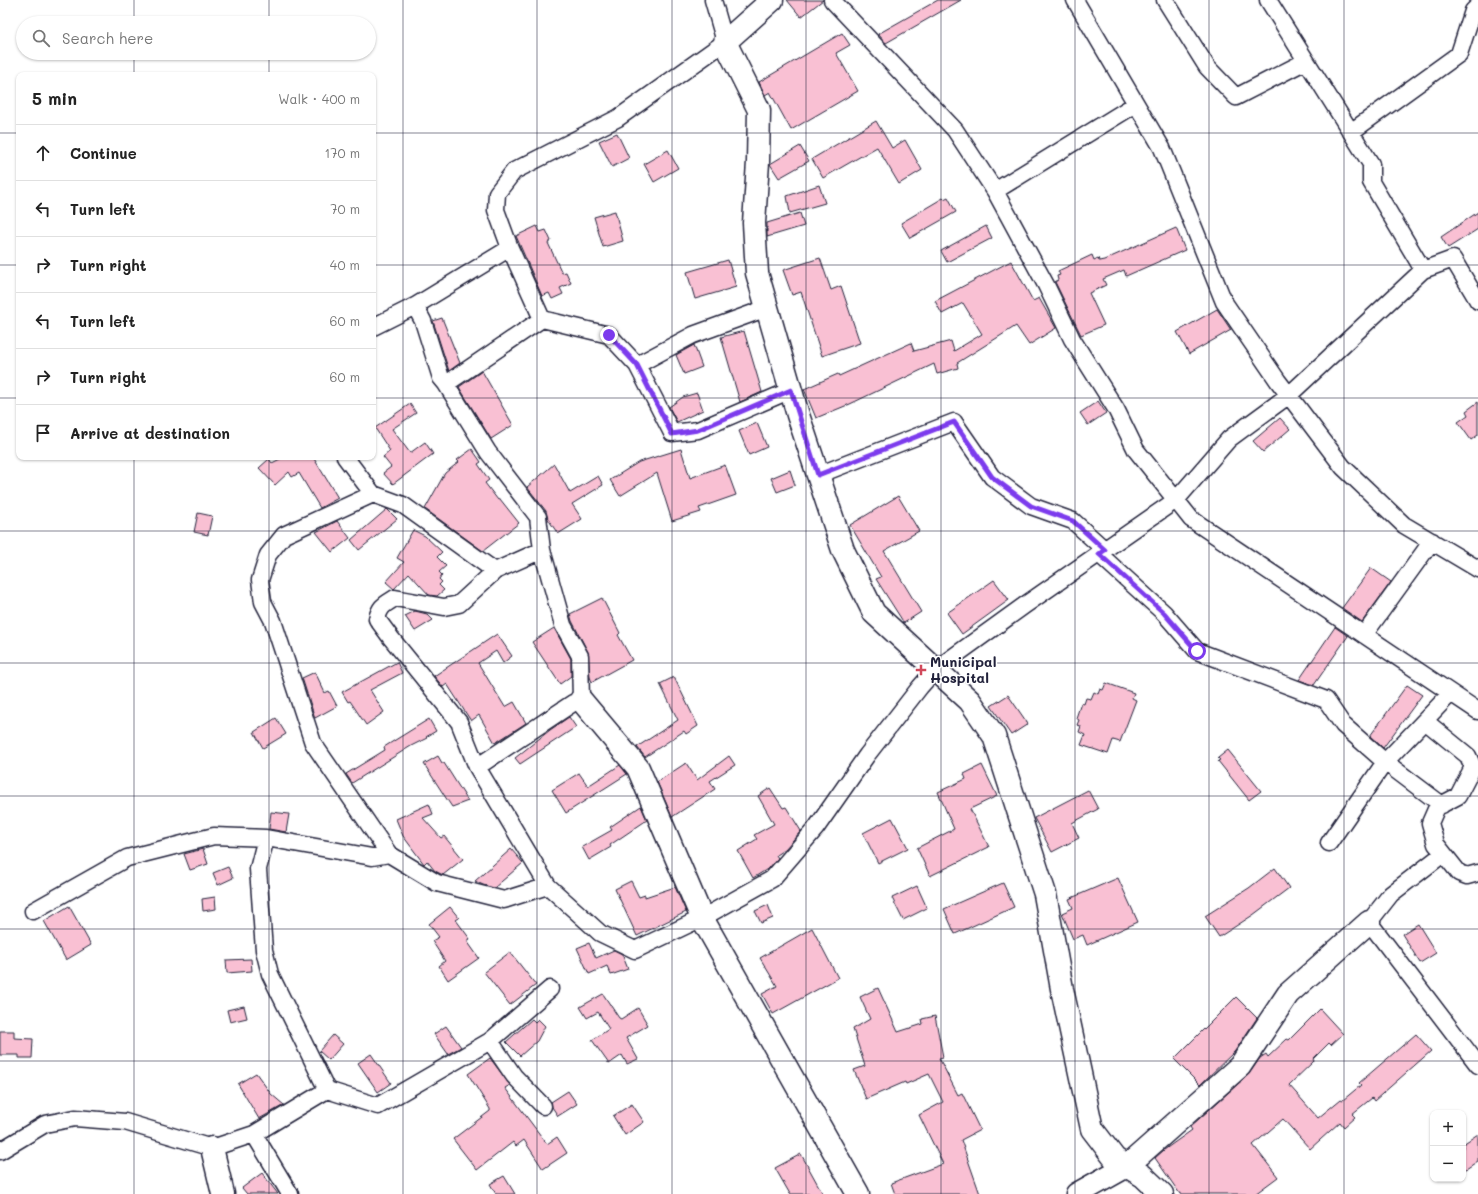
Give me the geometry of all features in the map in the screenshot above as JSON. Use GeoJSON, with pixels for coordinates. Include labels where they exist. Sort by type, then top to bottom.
{"type":"FeatureCollection","features":[{"type":"Feature","properties":{"kind":"street"},"geometry":{"type":"LineString","coordinates":[[713,0],[725,42],[759,110],[758,162],[754,223],[758,273],[791,390],[843,550],[874,613],[970,701],[994,736],[1045,894],[1062,989],[1092,1128],[1114,1159],[1143,1176],[1162,1194]]}},
{"type":"Feature","properties":{"kind":"street"},"geometry":{"type":"LineString","coordinates":[[542,319],[510,248],[496,210],[497,193],[514,171],[618,118],[725,42],[772,0]]}},
{"type":"Feature","properties":{"kind":"street"},"geometry":{"type":"LineString","coordinates":[[832,0],[955,130],[995,191],[1046,285],[1072,339],[1116,409],[1136,450],[1191,519],[1478,711]]}},
{"type":"Feature","properties":{"kind":"street"},"geometry":{"type":"LineString","coordinates":[[1075,0],[1162,148],[1224,302],[1289,395],[1343,467],[1404,525],[1478,569]]}},
{"type":"Feature","properties":{"kind":"street"},"geometry":{"type":"LineString","coordinates":[[1165,0],[1206,67],[1236,97],[1306,60]]}},
{"type":"Feature","properties":{"kind":"street"},"geometry":{"type":"LineString","coordinates":[[1268,0],[1371,164],[1371,182],[1423,270]]}},
{"type":"Feature","properties":{"kind":"street"},"geometry":{"type":"LineString","coordinates":[[1351,132],[1459,54],[1473,11],[1478,6]]}},
{"type":"Feature","properties":{"kind":"street"},"geometry":{"type":"LineString","coordinates":[[995,191],[1136,104]]}},
{"type":"Feature","properties":{"kind":"street"},"geometry":{"type":"LineString","coordinates":[[376,326],[416,306],[510,248]]}},
{"type":"Feature","properties":{"kind":"street"},"geometry":{"type":"LineString","coordinates":[[542,550],[495,571],[459,604],[444,607],[395,598],[381,607],[377,619],[459,722],[477,767],[548,886],[600,933],[635,950],[702,918],[772,879],[816,828],[867,756],[920,687],[935,670],[1176,500],[1229,439],[1289,395],[1423,270],[1453,259],[1478,301]]}},
{"type":"Feature","properties":{"kind":"street"},"geometry":{"type":"LineString","coordinates":[[416,306],[423,321],[441,378],[488,452],[538,517],[542,550],[563,625],[580,656],[582,700],[638,768],[702,918],[858,1194]]}},
{"type":"Feature","properties":{"kind":"street"},"geometry":{"type":"LineString","coordinates":[[637,365],[693,335],[768,308]]}},
{"type":"Feature","properties":{"kind":"street"},"geometry":{"type":"LineString","coordinates":[[446,384],[542,319],[609,335],[637,365],[672,434],[698,430],[791,390]]}},
{"type":"Feature","properties":{"kind":"street"},"geometry":{"type":"LineString","coordinates":[[818,475],[954,422],[992,477],[1031,506],[1073,521],[1164,613],[1197,651],[1326,700],[1343,725],[1385,762],[1442,805]]}},
{"type":"Feature","properties":{"kind":"street"},"geometry":{"type":"LineString","coordinates":[[347,460],[373,494],[404,505],[495,571]]}},
{"type":"Feature","properties":{"kind":"street"},"geometry":{"type":"LineString","coordinates":[[373,494],[284,535],[268,555],[260,580],[262,602],[273,621],[313,743],[389,854],[437,883],[504,900],[548,886]]}},
{"type":"Feature","properties":{"kind":"street"},"geometry":{"type":"LineString","coordinates":[[1364,635],[1432,541]]}},
{"type":"Feature","properties":{"kind":"street"},"geometry":{"type":"LineString","coordinates":[[1329,843],[1385,762],[1452,693]]}},
{"type":"Feature","properties":{"kind":"street"},"geometry":{"type":"LineString","coordinates":[[477,767],[573,703],[582,700]]}},
{"type":"Feature","properties":{"kind":"street"},"geometry":{"type":"LineString","coordinates":[[1425,721],[1468,756],[1473,767],[1458,796],[1437,807],[1430,823],[1436,844],[1459,873],[1467,876],[1478,873]]}},
{"type":"Feature","properties":{"kind":"street"},"geometry":{"type":"LineString","coordinates":[[33,911],[127,858],[214,836],[266,838],[372,857],[389,854]]}},
{"type":"Feature","properties":{"kind":"street"},"geometry":{"type":"LineString","coordinates":[[266,838],[258,869],[264,950],[270,974],[327,1090],[378,1106],[490,1040],[550,989]]}},
{"type":"Feature","properties":{"kind":"street"},"geometry":{"type":"LineString","coordinates":[[1077,1194],[1128,1166],[1240,1066],[1288,994],[1369,922],[1391,894],[1443,854]]}},
{"type":"Feature","properties":{"kind":"street"},"geometry":{"type":"LineString","coordinates":[[1369,922],[1478,1065]]}},
{"type":"Feature","properties":{"kind":"street"},"geometry":{"type":"LineString","coordinates":[[490,1040],[514,1076],[543,1106]]}},
{"type":"Feature","properties":{"kind":"street"},"geometry":{"type":"LineString","coordinates":[[0,1150],[45,1124],[75,1118],[125,1122],[212,1148],[254,1134],[327,1090]]}},
{"type":"Feature","properties":{"kind":"street"},"geometry":{"type":"LineString","coordinates":[[254,1134],[290,1194]]}},
{"type":"Feature","properties":{"kind":"street"},"geometry":{"type":"LineString","coordinates":[[212,1148],[223,1194]]}},
{"type":"Feature","properties":{"kind":"building"},"geometry":{"type":"Polygon","coordinates":[[[787,0],[823,0],[801,17],[787,0]]]}},
{"type":"Feature","properties":{"kind":"building"},"geometry":{"type":"Polygon","coordinates":[[[938,0],[961,0],[886,43],[878,34],[938,0]]]}},
{"type":"Feature","properties":{"kind":"building"},"geometry":{"type":"Polygon","coordinates":[[[842,33],[850,45],[836,53],[858,91],[791,130],[770,92],[765,95],[759,82],[842,33]]]}},
{"type":"Feature","properties":{"kind":"building"},"geometry":{"type":"Polygon","coordinates":[[[876,121],[892,148],[905,140],[922,170],[899,184],[877,147],[823,178],[812,159],[876,121]]]}},
{"type":"Feature","properties":{"kind":"building"},"geometry":{"type":"Polygon","coordinates":[[[617,133],[629,158],[612,167],[599,141],[617,133]]]}},
{"type":"Feature","properties":{"kind":"building"},"geometry":{"type":"Polygon","coordinates":[[[800,146],[809,161],[779,178],[770,164],[800,146]]]}},
{"type":"Feature","properties":{"kind":"building"},"geometry":{"type":"Polygon","coordinates":[[[668,150],[678,168],[654,182],[644,164],[668,150]]]}},
{"type":"Feature","properties":{"kind":"building"},"geometry":{"type":"Polygon","coordinates":[[[819,185],[825,203],[790,213],[787,196],[819,185]]]}},
{"type":"Feature","properties":{"kind":"building"},"geometry":{"type":"Polygon","coordinates":[[[948,197],[956,212],[910,238],[901,223],[943,198],[948,197]]]}},
{"type":"Feature","properties":{"kind":"building"},"geometry":{"type":"Polygon","coordinates":[[[615,211],[623,241],[603,247],[594,217],[615,211]]]}},
{"type":"Feature","properties":{"kind":"building"},"geometry":{"type":"Polygon","coordinates":[[[1478,212],[1478,229],[1448,248],[1441,237],[1478,212]]]}},
{"type":"Feature","properties":{"kind":"building"},"geometry":{"type":"Polygon","coordinates":[[[800,213],[804,226],[767,237],[767,223],[800,213]]]}},
{"type":"Feature","properties":{"kind":"building"},"geometry":{"type":"Polygon","coordinates":[[[537,226],[540,232],[546,230],[551,241],[548,243],[562,273],[566,272],[571,283],[560,288],[563,294],[552,299],[549,293],[542,296],[516,236],[537,226]]]}},
{"type":"Feature","properties":{"kind":"building"},"geometry":{"type":"Polygon","coordinates":[[[986,226],[992,238],[947,262],[941,251],[986,226]]]}},
{"type":"Feature","properties":{"kind":"building"},"geometry":{"type":"Polygon","coordinates":[[[1176,228],[1185,250],[1126,276],[1124,270],[1103,279],[1106,285],[1089,293],[1104,325],[1081,335],[1055,282],[1058,280],[1057,276],[1060,275],[1058,271],[1092,255],[1094,260],[1098,258],[1099,261],[1104,260],[1176,228]]]}},
{"type":"Feature","properties":{"kind":"building"},"geometry":{"type":"Polygon","coordinates":[[[820,258],[831,290],[841,286],[860,343],[822,356],[801,292],[792,295],[783,270],[820,258]]]}},
{"type":"Feature","properties":{"kind":"building"},"geometry":{"type":"Polygon","coordinates":[[[728,260],[736,287],[695,299],[687,272],[728,260]]]}},
{"type":"Feature","properties":{"kind":"building"},"geometry":{"type":"Polygon","coordinates":[[[1011,261],[1033,301],[1039,298],[1056,328],[1029,345],[1016,326],[957,363],[958,368],[937,374],[934,364],[850,404],[816,418],[804,389],[838,374],[839,376],[911,343],[914,351],[951,341],[954,351],[982,334],[963,303],[942,314],[935,301],[1011,261]]]}},
{"type":"Feature","properties":{"kind":"building"},"geometry":{"type":"Polygon","coordinates":[[[1217,309],[1231,330],[1189,354],[1177,332],[1217,309]]]}},
{"type":"Feature","properties":{"kind":"building"},"geometry":{"type":"Polygon","coordinates":[[[442,318],[460,363],[449,371],[433,321],[442,318]]]}},
{"type":"Feature","properties":{"kind":"building"},"geometry":{"type":"Polygon","coordinates":[[[744,331],[762,392],[740,402],[721,337],[744,331]]]}},
{"type":"Feature","properties":{"kind":"building"},"geometry":{"type":"Polygon","coordinates":[[[694,345],[702,367],[684,374],[676,355],[694,345]]]}},
{"type":"Feature","properties":{"kind":"building"},"geometry":{"type":"Polygon","coordinates":[[[482,371],[513,425],[491,439],[459,387],[482,371]]]}},
{"type":"Feature","properties":{"kind":"building"},"geometry":{"type":"Polygon","coordinates":[[[697,393],[703,410],[677,422],[669,407],[683,397],[697,393]]]}},
{"type":"Feature","properties":{"kind":"building"},"geometry":{"type":"Polygon","coordinates":[[[1098,401],[1106,413],[1088,425],[1080,413],[1098,401]]]}},
{"type":"Feature","properties":{"kind":"building"},"geometry":{"type":"Polygon","coordinates":[[[1478,402],[1478,435],[1471,440],[1458,422],[1468,415],[1466,411],[1478,402]]]}},
{"type":"Feature","properties":{"kind":"building"},"geometry":{"type":"Polygon","coordinates":[[[410,404],[416,413],[392,429],[410,453],[425,442],[433,454],[393,484],[383,473],[391,467],[383,457],[390,451],[376,427],[410,404]]]}},
{"type":"Feature","properties":{"kind":"building"},"geometry":{"type":"Polygon","coordinates":[[[1280,418],[1290,429],[1263,452],[1253,441],[1280,418]]]}},
{"type":"Feature","properties":{"kind":"building"},"geometry":{"type":"Polygon","coordinates":[[[757,423],[767,447],[749,455],[739,431],[757,423]]]}},
{"type":"Feature","properties":{"kind":"building"},"geometry":{"type":"Polygon","coordinates":[[[472,449],[481,462],[478,464],[489,480],[485,483],[519,523],[483,551],[425,509],[445,473],[459,462],[457,460],[472,449]]]}},
{"type":"Feature","properties":{"kind":"building"},"geometry":{"type":"Polygon","coordinates":[[[681,449],[690,478],[725,465],[736,495],[699,508],[701,512],[672,521],[657,473],[620,496],[610,480],[639,462],[681,449]]]}},
{"type":"Feature","properties":{"kind":"building"},"geometry":{"type":"Polygon","coordinates":[[[268,460],[272,463],[278,460],[315,460],[338,498],[320,508],[299,473],[292,477],[289,472],[275,485],[259,468],[268,460]]]}},
{"type":"Feature","properties":{"kind":"building"},"geometry":{"type":"Polygon","coordinates":[[[554,464],[570,493],[598,476],[603,485],[572,504],[582,519],[558,534],[548,519],[546,511],[527,487],[554,464]]]}},
{"type":"Feature","properties":{"kind":"building"},"geometry":{"type":"Polygon","coordinates":[[[790,470],[795,485],[777,492],[771,478],[790,470]]]}},
{"type":"Feature","properties":{"kind":"building"},"geometry":{"type":"Polygon","coordinates":[[[898,496],[919,531],[884,551],[921,612],[904,623],[876,579],[881,577],[850,525],[898,496]]]}},
{"type":"Feature","properties":{"kind":"building"},"geometry":{"type":"Polygon","coordinates":[[[387,509],[397,519],[359,550],[351,540],[387,509]]]}},
{"type":"Feature","properties":{"kind":"building"},"geometry":{"type":"Polygon","coordinates":[[[198,513],[212,516],[208,535],[194,532],[198,513]]]}},
{"type":"Feature","properties":{"kind":"building"},"geometry":{"type":"Polygon","coordinates":[[[337,521],[350,538],[332,552],[316,532],[337,521]]]}},
{"type":"Feature","properties":{"kind":"building"},"geometry":{"type":"Polygon","coordinates":[[[413,530],[425,536],[442,552],[437,557],[446,566],[439,572],[442,575],[439,579],[442,582],[439,585],[444,590],[437,596],[429,595],[409,573],[394,589],[386,582],[404,562],[397,558],[413,530]]]}},
{"type":"Feature","properties":{"kind":"building"},"geometry":{"type":"Polygon","coordinates":[[[1371,568],[1391,582],[1362,622],[1342,608],[1371,568]]]}},
{"type":"Feature","properties":{"kind":"building"},"geometry":{"type":"Polygon","coordinates":[[[994,580],[1009,600],[962,634],[947,613],[994,580]]]}},
{"type":"Feature","properties":{"kind":"building"},"geometry":{"type":"Polygon","coordinates":[[[602,598],[620,633],[618,635],[632,660],[592,682],[590,677],[588,652],[570,614],[602,598]]]}},
{"type":"Feature","properties":{"kind":"building"},"geometry":{"type":"Polygon","coordinates":[[[415,611],[427,614],[433,620],[415,631],[405,616],[415,611]]]}},
{"type":"Feature","properties":{"kind":"building"},"geometry":{"type":"Polygon","coordinates":[[[1335,627],[1348,636],[1314,685],[1299,680],[1335,627]]]}},
{"type":"Feature","properties":{"kind":"building"},"geometry":{"type":"Polygon","coordinates":[[[554,628],[571,659],[571,676],[560,684],[532,642],[554,628]]]}},
{"type":"Feature","properties":{"kind":"building"},"geometry":{"type":"Polygon","coordinates":[[[497,634],[512,656],[503,663],[496,651],[478,663],[505,707],[514,702],[526,723],[495,743],[479,715],[471,721],[447,684],[443,687],[434,676],[497,634]]]}},
{"type":"Feature","properties":{"kind":"building"},"geometry":{"type":"Polygon","coordinates":[[[397,662],[402,673],[370,690],[384,712],[366,725],[342,692],[397,662]]]}},
{"type":"Feature","properties":{"kind":"building"},"geometry":{"type":"Polygon","coordinates":[[[315,672],[325,693],[329,691],[337,706],[315,718],[302,678],[315,672]]]}},
{"type":"Feature","properties":{"kind":"building"},"geometry":{"type":"Polygon","coordinates":[[[674,677],[698,726],[686,734],[684,731],[645,757],[637,747],[678,720],[660,684],[674,677]]]}},
{"type":"Feature","properties":{"kind":"building"},"geometry":{"type":"Polygon","coordinates":[[[1106,683],[1134,693],[1132,698],[1136,700],[1120,742],[1113,740],[1108,754],[1081,745],[1085,735],[1079,732],[1081,726],[1077,725],[1079,720],[1076,718],[1081,703],[1084,704],[1086,698],[1091,699],[1094,692],[1098,694],[1100,689],[1103,690],[1106,683]]]}},
{"type":"Feature","properties":{"kind":"building"},"geometry":{"type":"Polygon","coordinates":[[[1407,685],[1422,695],[1383,748],[1370,736],[1407,685]]]}},
{"type":"Feature","properties":{"kind":"building"},"geometry":{"type":"Polygon","coordinates":[[[1008,695],[1028,724],[1011,735],[991,706],[1008,695]]]}},
{"type":"Feature","properties":{"kind":"building"},"geometry":{"type":"Polygon","coordinates":[[[569,717],[576,727],[520,764],[515,758],[569,717]]]}},
{"type":"Feature","properties":{"kind":"building"},"geometry":{"type":"Polygon","coordinates":[[[276,718],[286,734],[263,748],[254,732],[276,718]]]}},
{"type":"Feature","properties":{"kind":"building"},"geometry":{"type":"Polygon","coordinates":[[[429,719],[436,731],[426,737],[427,738],[411,746],[352,783],[346,774],[385,750],[384,747],[429,719]]]}},
{"type":"Feature","properties":{"kind":"building"},"geometry":{"type":"Polygon","coordinates":[[[1228,750],[1261,791],[1249,800],[1218,761],[1220,760],[1218,758],[1228,750]]]}},
{"type":"Feature","properties":{"kind":"building"},"geometry":{"type":"Polygon","coordinates":[[[438,756],[468,801],[452,807],[446,798],[424,764],[438,756]]]}},
{"type":"Feature","properties":{"kind":"building"},"geometry":{"type":"Polygon","coordinates":[[[729,756],[735,765],[710,781],[715,789],[672,817],[657,782],[686,763],[697,780],[729,756]]]}},
{"type":"Feature","properties":{"kind":"building"},"geometry":{"type":"Polygon","coordinates":[[[620,765],[627,774],[566,813],[552,790],[579,773],[588,786],[620,765]]]}},
{"type":"Feature","properties":{"kind":"building"},"geometry":{"type":"Polygon","coordinates":[[[982,765],[997,796],[970,809],[989,847],[930,876],[917,848],[954,829],[938,792],[966,779],[964,774],[982,765]]]}},
{"type":"Feature","properties":{"kind":"building"},"geometry":{"type":"Polygon","coordinates":[[[770,788],[783,808],[786,807],[801,831],[785,849],[776,855],[778,858],[769,868],[753,878],[738,851],[757,839],[754,835],[774,824],[758,796],[770,788]]]}},
{"type":"Feature","properties":{"kind":"building"},"geometry":{"type":"Polygon","coordinates":[[[1088,790],[1098,809],[1072,823],[1079,838],[1052,852],[1034,818],[1088,790]]]}},
{"type":"Feature","properties":{"kind":"building"},"geometry":{"type":"Polygon","coordinates":[[[429,804],[433,814],[423,818],[441,838],[444,836],[463,859],[443,875],[435,871],[427,861],[424,864],[403,836],[396,819],[429,804]]]}},
{"type":"Feature","properties":{"kind":"building"},"geometry":{"type":"Polygon","coordinates":[[[641,806],[647,820],[610,845],[611,847],[589,860],[582,847],[612,830],[610,827],[641,806]]]}},
{"type":"Feature","properties":{"kind":"building"},"geometry":{"type":"Polygon","coordinates":[[[271,812],[289,814],[286,832],[269,829],[271,812]]]}},
{"type":"Feature","properties":{"kind":"building"},"geometry":{"type":"Polygon","coordinates":[[[892,818],[908,848],[878,863],[863,833],[892,818]]]}},
{"type":"Feature","properties":{"kind":"building"},"geometry":{"type":"Polygon","coordinates":[[[203,849],[208,864],[190,870],[184,854],[203,849]]]}},
{"type":"Feature","properties":{"kind":"building"},"geometry":{"type":"Polygon","coordinates":[[[511,849],[523,863],[494,888],[475,881],[511,849]]]}},
{"type":"Feature","properties":{"kind":"building"},"geometry":{"type":"Polygon","coordinates":[[[228,867],[233,878],[218,885],[213,873],[228,867]]]}},
{"type":"Feature","properties":{"kind":"building"},"geometry":{"type":"Polygon","coordinates":[[[1275,868],[1289,888],[1253,915],[1219,937],[1205,916],[1249,888],[1275,868]]]}},
{"type":"Feature","properties":{"kind":"building"},"geometry":{"type":"Polygon","coordinates":[[[1118,878],[1138,922],[1087,945],[1083,935],[1073,939],[1062,913],[1073,908],[1069,899],[1118,878]]]}},
{"type":"Feature","properties":{"kind":"building"},"geometry":{"type":"Polygon","coordinates":[[[631,881],[639,897],[645,895],[645,897],[675,887],[686,912],[637,936],[615,889],[631,881]]]}},
{"type":"Feature","properties":{"kind":"building"},"geometry":{"type":"Polygon","coordinates":[[[1003,883],[1014,907],[955,934],[944,909],[1003,883]]]}},
{"type":"Feature","properties":{"kind":"building"},"geometry":{"type":"Polygon","coordinates":[[[917,886],[927,908],[903,920],[892,898],[917,886]]]}},
{"type":"Feature","properties":{"kind":"building"},"geometry":{"type":"Polygon","coordinates":[[[215,897],[216,909],[203,911],[202,899],[215,897]]]}},
{"type":"Feature","properties":{"kind":"building"},"geometry":{"type":"Polygon","coordinates":[[[768,905],[773,918],[761,923],[755,911],[768,905]]]}},
{"type":"Feature","properties":{"kind":"building"},"geometry":{"type":"Polygon","coordinates":[[[69,906],[91,945],[66,960],[44,921],[69,906]]]}},
{"type":"Feature","properties":{"kind":"building"},"geometry":{"type":"Polygon","coordinates":[[[450,907],[459,918],[456,920],[470,939],[467,941],[479,958],[448,980],[439,966],[445,961],[432,941],[439,937],[429,924],[450,907]]]}},
{"type":"Feature","properties":{"kind":"building"},"geometry":{"type":"Polygon","coordinates":[[[1418,924],[1436,953],[1420,963],[1402,934],[1418,924]]]}},
{"type":"Feature","properties":{"kind":"building"},"geometry":{"type":"Polygon","coordinates":[[[812,928],[838,978],[773,1014],[762,994],[777,986],[760,958],[812,928]]]}},
{"type":"Feature","properties":{"kind":"building"},"geometry":{"type":"Polygon","coordinates":[[[589,943],[596,958],[614,950],[622,954],[628,969],[611,975],[607,966],[589,974],[577,948],[589,943]]]}},
{"type":"Feature","properties":{"kind":"building"},"geometry":{"type":"Polygon","coordinates":[[[510,952],[536,985],[510,1005],[484,972],[510,952]]]}},
{"type":"Feature","properties":{"kind":"building"},"geometry":{"type":"Polygon","coordinates":[[[251,959],[252,971],[227,973],[226,960],[251,959]]]}},
{"type":"Feature","properties":{"kind":"building"},"geometry":{"type":"Polygon","coordinates":[[[878,988],[898,1032],[923,1024],[922,1019],[935,1016],[943,1057],[939,1058],[958,1095],[962,1093],[980,1130],[961,1140],[980,1194],[895,1194],[891,1183],[943,1164],[919,1115],[943,1102],[929,1074],[906,1084],[905,1082],[866,1099],[854,1070],[865,1066],[853,1029],[870,1019],[860,997],[878,988]]]}},
{"type":"Feature","properties":{"kind":"building"},"geometry":{"type":"Polygon","coordinates":[[[603,994],[619,1018],[621,1019],[638,1008],[648,1025],[626,1038],[638,1059],[627,1064],[622,1055],[609,1064],[592,1040],[609,1029],[598,1012],[587,1018],[580,1007],[603,994]]]}},
{"type":"Feature","properties":{"kind":"building"},"geometry":{"type":"Polygon","coordinates":[[[1236,997],[1257,1018],[1235,1051],[1200,1085],[1174,1059],[1236,997]]]}},
{"type":"Feature","properties":{"kind":"building"},"geometry":{"type":"Polygon","coordinates":[[[244,1006],[247,1018],[230,1022],[227,1010],[244,1006]]]}},
{"type":"Feature","properties":{"kind":"building"},"geometry":{"type":"Polygon","coordinates":[[[1320,1009],[1343,1034],[1331,1045],[1329,1043],[1313,1059],[1314,1061],[1289,1085],[1318,1118],[1361,1085],[1359,1083],[1416,1034],[1431,1051],[1374,1101],[1372,1098],[1352,1114],[1355,1117],[1344,1127],[1340,1122],[1310,1149],[1283,1119],[1253,1145],[1278,1177],[1255,1194],[1180,1194],[1155,1158],[1192,1130],[1190,1127],[1248,1075],[1260,1058],[1266,1054],[1268,1057],[1287,1039],[1289,1040],[1320,1009]]]}},
{"type":"Feature","properties":{"kind":"building"},"geometry":{"type":"Polygon","coordinates":[[[532,1019],[535,1022],[538,1019],[545,1026],[537,1041],[520,1056],[506,1042],[532,1019]]]}},
{"type":"Feature","properties":{"kind":"building"},"geometry":{"type":"Polygon","coordinates":[[[446,1026],[461,1047],[448,1054],[434,1034],[446,1026]]]}},
{"type":"Feature","properties":{"kind":"building"},"geometry":{"type":"Polygon","coordinates":[[[0,1031],[14,1031],[14,1038],[33,1039],[32,1058],[19,1058],[19,1055],[0,1055],[0,1031]]]}},
{"type":"Feature","properties":{"kind":"building"},"geometry":{"type":"Polygon","coordinates":[[[333,1035],[343,1044],[329,1060],[319,1051],[333,1035]]]}},
{"type":"Feature","properties":{"kind":"building"},"geometry":{"type":"Polygon","coordinates":[[[371,1054],[391,1083],[378,1092],[358,1063],[371,1054]]]}},
{"type":"Feature","properties":{"kind":"building"},"geometry":{"type":"Polygon","coordinates":[[[490,1058],[510,1085],[505,1088],[547,1144],[557,1137],[567,1153],[543,1169],[524,1140],[516,1146],[513,1142],[477,1170],[453,1139],[490,1111],[468,1074],[490,1058]]]}},
{"type":"Feature","properties":{"kind":"building"},"geometry":{"type":"Polygon","coordinates":[[[256,1073],[271,1094],[284,1105],[259,1119],[238,1084],[256,1073]]]}},
{"type":"Feature","properties":{"kind":"building"},"geometry":{"type":"Polygon","coordinates":[[[568,1091],[577,1104],[558,1116],[552,1107],[551,1102],[568,1091]]]}},
{"type":"Feature","properties":{"kind":"building"},"geometry":{"type":"Polygon","coordinates":[[[632,1104],[644,1122],[625,1135],[613,1116],[632,1104]]]}},
{"type":"Feature","properties":{"kind":"building"},"geometry":{"type":"Polygon","coordinates":[[[1478,1134],[1478,1161],[1466,1169],[1466,1146],[1466,1142],[1478,1134]]]}},
{"type":"Feature","properties":{"kind":"building"},"geometry":{"type":"Polygon","coordinates":[[[801,1154],[823,1194],[790,1194],[775,1168],[801,1154]]]}},
{"type":"Feature","properties":{"kind":"building"},"geometry":{"type":"Polygon","coordinates":[[[262,1173],[278,1194],[247,1194],[242,1188],[262,1173]]]}},
{"type":"Feature","properties":{"kind":"building"},"geometry":{"type":"Polygon","coordinates":[[[504,1176],[515,1194],[496,1194],[490,1184],[504,1176]]]}},
{"type":"Feature","properties":{"kind":"place","name":"Municipal Hospital"},"geometry":{"type":"Point","coordinates":[921,670]}},
{"type":"Feature","properties":{"kind":"route"},"geometry":{"type":"LineString","coordinates":[[609,335],[637,365],[672,434],[698,430],[791,390],[818,475],[954,422],[992,477],[1031,506],[1073,521],[1105,550],[1099,554],[1164,613],[1197,651]]}}]}
